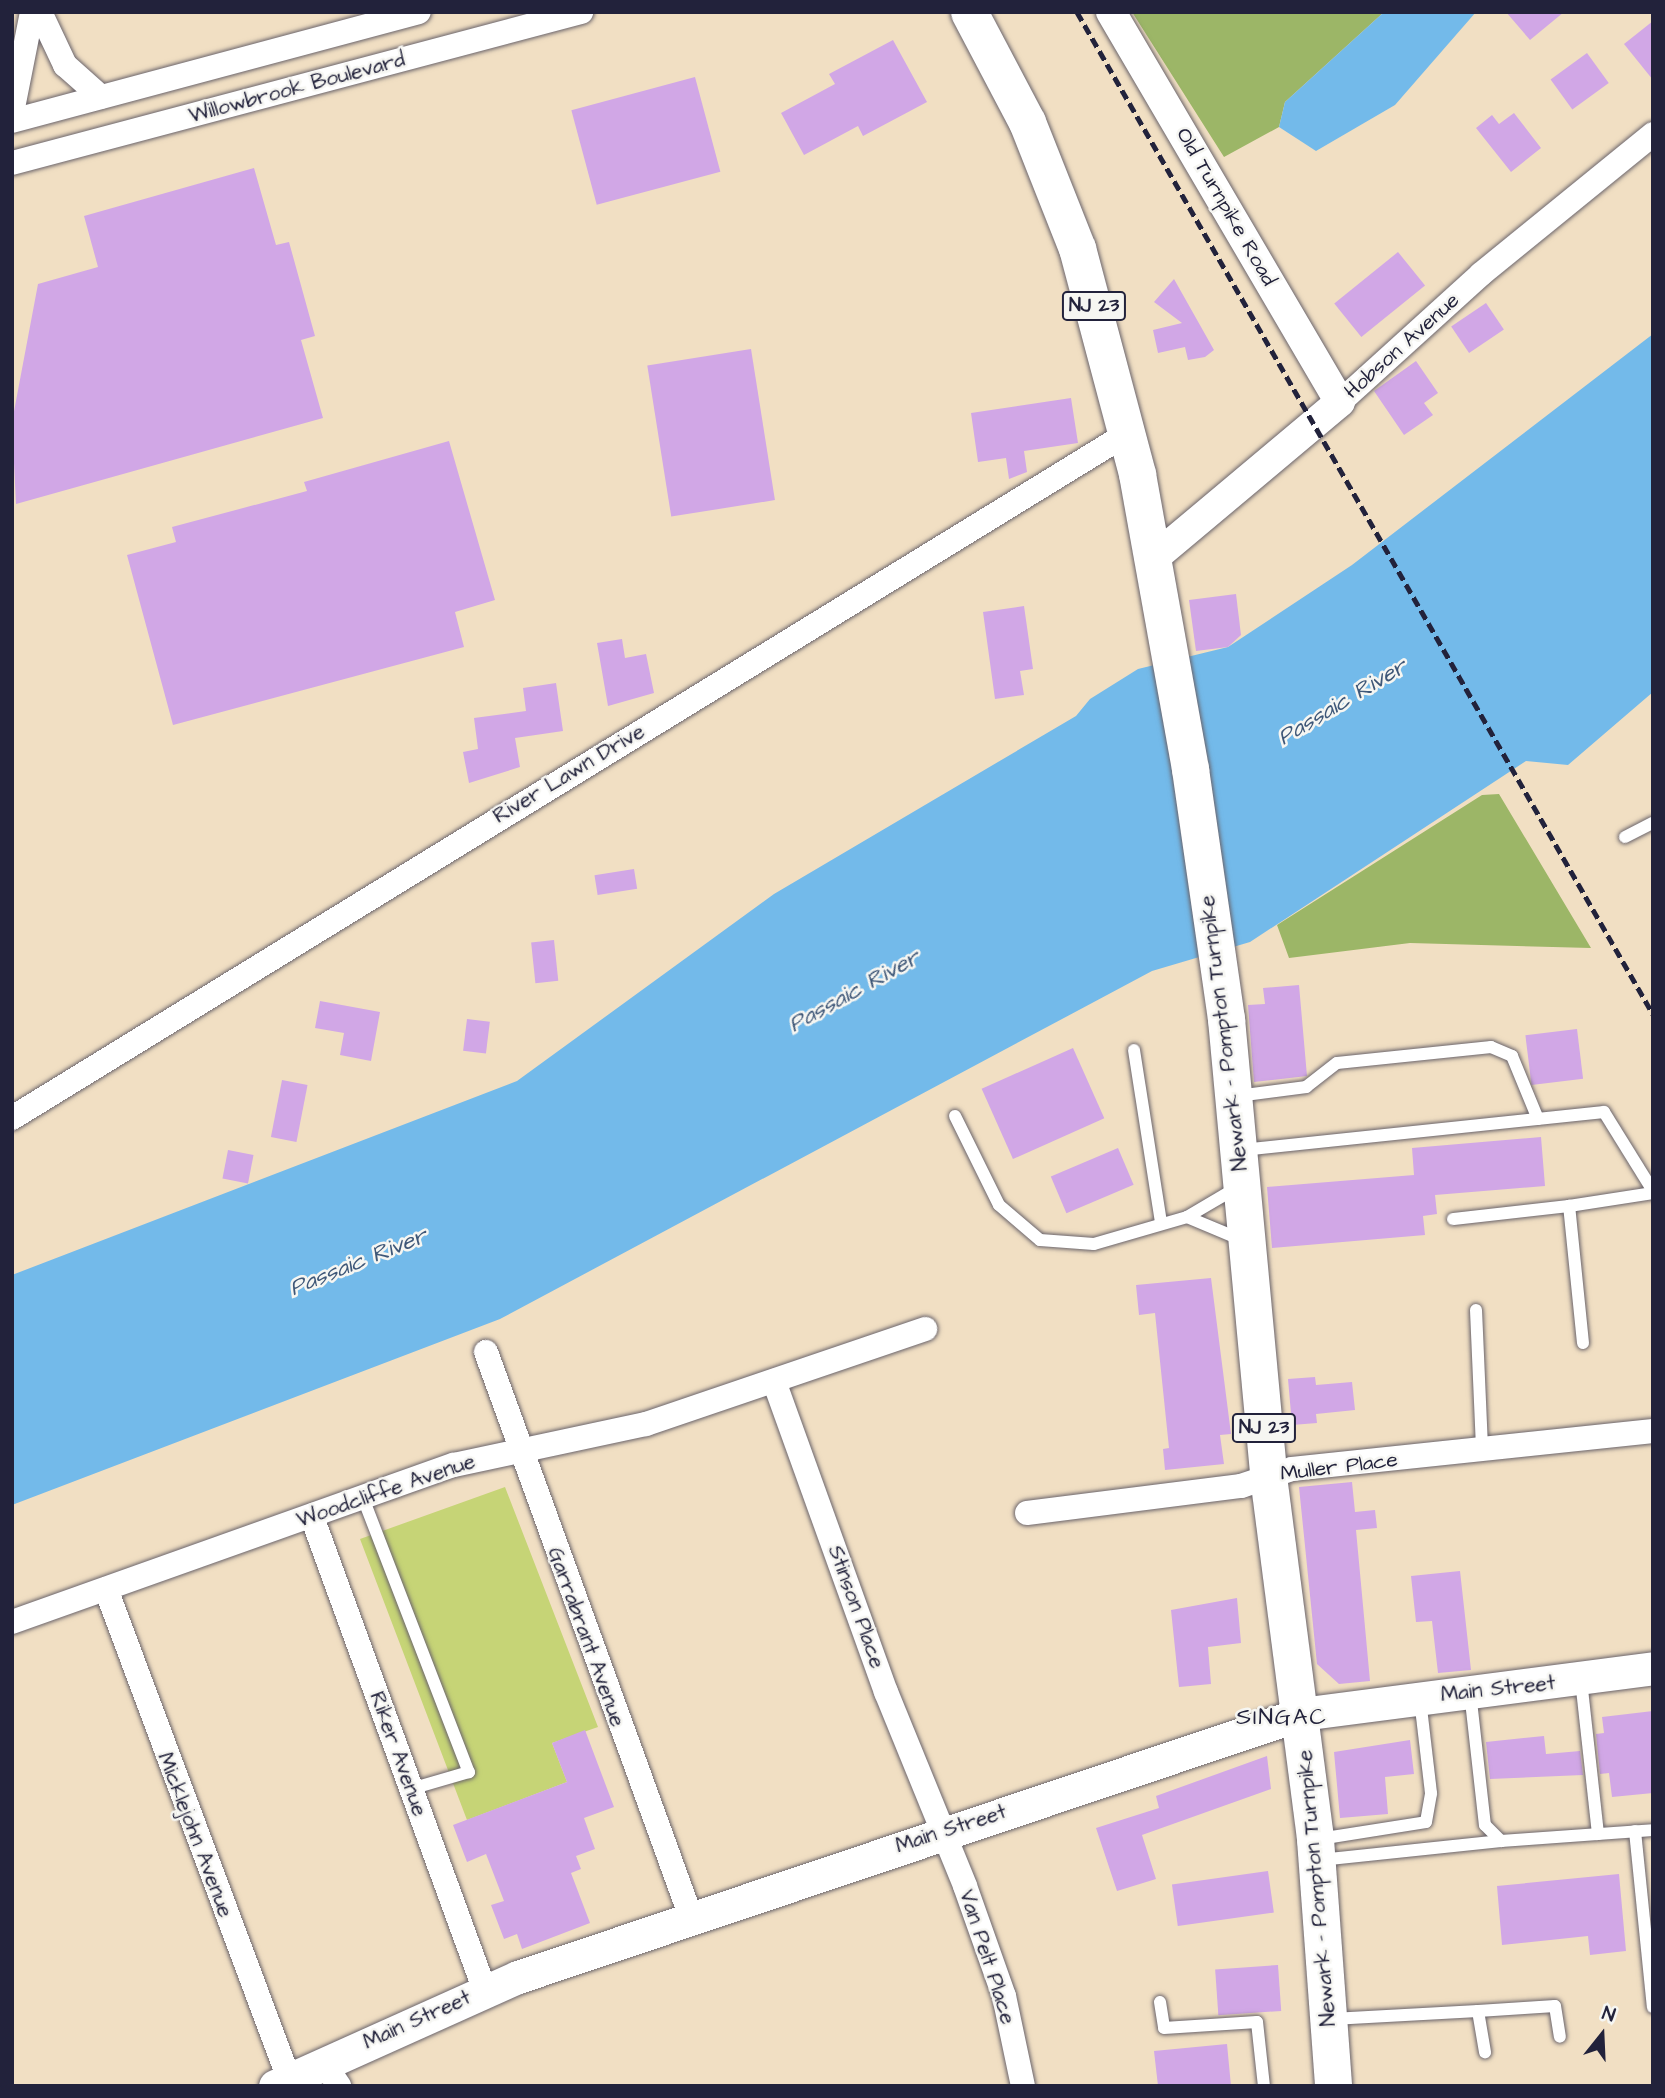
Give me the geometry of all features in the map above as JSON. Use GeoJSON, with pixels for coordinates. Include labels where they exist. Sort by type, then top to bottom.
{"type":"FeatureCollection","features":[{"type":"Feature","properties":{"kind":"main road","name":"Newark - Pompton Turnpike"},"geometry":{"type":"LineString","coordinates":[[969,12],[1062,206],[1128,433],[1153,559],[1226,1018],[1268,1476],[1301,1714],[1316,1850],[1333,2086]]}},
{"type":"Feature","properties":{"kind":"main road","name":"Main Street"},"geometry":{"type":"LineString","coordinates":[[282,2082],[331,2074],[485,1991],[940,1831],[1301,1714],[1581,1680],[1653,1668]]}},
{"type":"Feature","properties":{"kind":"street"},"geometry":{"type":"LineString","coordinates":[[12,113],[32,12]]}},
{"type":"Feature","properties":{"kind":"street"},"geometry":{"type":"LineString","coordinates":[[40,12],[65,65],[101,97]]}},
{"type":"Feature","properties":{"kind":"street","name":"Willowbrook Boulevard"},"geometry":{"type":"LineString","coordinates":[[12,121],[419,12]]}},
{"type":"Feature","properties":{"kind":"street","name":"Willowbrook Boulevard"},"geometry":{"type":"LineString","coordinates":[[12,163],[581,12]]}},
{"type":"Feature","properties":{"kind":"street","name":"Old Turnpike Road"},"geometry":{"type":"LineString","coordinates":[[1111,12],[1340,402]]}},
{"type":"Feature","properties":{"kind":"street","name":"Hobson Avenue"},"geometry":{"type":"LineString","coordinates":[[1153,559],[1340,402],[1481,274],[1653,134]]}},
{"type":"Feature","properties":{"kind":"street","name":"River Lawn Drive"},"geometry":{"type":"LineString","coordinates":[[12,1118],[1128,433]]}},
{"type":"Feature","properties":{"kind":"street","name":"Woodcliffe Avenue"},"geometry":{"type":"LineString","coordinates":[[12,1622],[363,1498],[518,1449],[646,1424],[925,1329]]}},
{"type":"Feature","properties":{"kind":"street","name":"Garrabrant Avenue"},"geometry":{"type":"LineString","coordinates":[[486,1352],[518,1449],[692,1920]]}},
{"type":"Feature","properties":{"kind":"street","name":"Stinson Place"},"geometry":{"type":"LineString","coordinates":[[774,1381],[940,1831]]}},
{"type":"Feature","properties":{"kind":"street","name":"Muller Place"},"geometry":{"type":"LineString","coordinates":[[1027,1514],[1241,1486],[1268,1476],[1653,1431]]}},
{"type":"Feature","properties":{"kind":"street","name":"Riker Avenue"},"geometry":{"type":"LineString","coordinates":[[312,1517],[485,1991]]}},
{"type":"Feature","properties":{"kind":"street","name":"Micklejohn Avenue"},"geometry":{"type":"LineString","coordinates":[[106,1589],[282,2082]]}},
{"type":"Feature","properties":{"kind":"street","name":"Van Pelt Place"},"geometry":{"type":"LineString","coordinates":[[940,1831],[1004,1996],[1023,2086]]}},
{"type":"Feature","properties":{"kind":"lane"},"geometry":{"type":"LineString","coordinates":[[1625,837],[1653,823]]}},
{"type":"Feature","properties":{"kind":"lane"},"geometry":{"type":"LineString","coordinates":[[1134,1049],[1161,1223]]}},
{"type":"Feature","properties":{"kind":"lane"},"geometry":{"type":"LineString","coordinates":[[1233,1097],[1306,1087],[1337,1063],[1504,1049],[1517,1065],[1526,1101],[1538,1119]]}},
{"type":"Feature","properties":{"kind":"lane"},"geometry":{"type":"LineString","coordinates":[[956,1116],[999,1205],[1040,1240],[1094,1244],[1187,1217],[1240,1167],[1538,1119],[1604,1112],[1653,1192],[1569,1206],[1453,1219]]}},
{"type":"Feature","properties":{"kind":"lane"},"geometry":{"type":"LineString","coordinates":[[1569,1206],[1583,1343]]}},
{"type":"Feature","properties":{"kind":"lane"},"geometry":{"type":"LineString","coordinates":[[1187,1217],[1247,1242]]}},
{"type":"Feature","properties":{"kind":"lane"},"geometry":{"type":"LineString","coordinates":[[1476,1310],[1482,1450]]}},
{"type":"Feature","properties":{"kind":"lane"},"geometry":{"type":"LineString","coordinates":[[363,1498],[470,1772],[411,1789]]}},
{"type":"Feature","properties":{"kind":"lane"},"geometry":{"type":"LineString","coordinates":[[1581,1680],[1598,1834]]}},
{"type":"Feature","properties":{"kind":"lane"},"geometry":{"type":"LineString","coordinates":[[1470,1692],[1485,1825],[1501,1841]]}},
{"type":"Feature","properties":{"kind":"lane"},"geometry":{"type":"LineString","coordinates":[[1316,1850],[1426,1822],[1431,1793],[1420,1698]]}},
{"type":"Feature","properties":{"kind":"lane"},"geometry":{"type":"LineString","coordinates":[[1316,1850],[1653,1830]]}},
{"type":"Feature","properties":{"kind":"lane"},"geometry":{"type":"LineString","coordinates":[[1635,1831],[1653,2007]]}},
{"type":"Feature","properties":{"kind":"lane"},"geometry":{"type":"LineString","coordinates":[[1160,2002],[1164,2028],[1257,2022],[1264,2086]]}},
{"type":"Feature","properties":{"kind":"lane"},"geometry":{"type":"LineString","coordinates":[[1328,2019],[1555,2006],[1560,2037]]}},
{"type":"Feature","properties":{"kind":"lane"},"geometry":{"type":"LineString","coordinates":[[1478,2011],[1485,2052]]}},
{"type":"Feature","properties":{"kind":"green space"},"geometry":{"type":"Polygon","coordinates":[[[1132,12],[1384,12],[1285,102],[1279,127],[1224,157],[1132,12]]]}},
{"type":"Feature","properties":{"kind":"green space"},"geometry":{"type":"Polygon","coordinates":[[[1499,794],[1591,948],[1410,943],[1289,958],[1277,925],[1482,795],[1499,794]]]}},
{"type":"Feature","properties":{"kind":"green space"},"geometry":{"type":"Polygon","coordinates":[[[505,1487],[598,1727],[552,1743],[567,1782],[467,1820],[360,1539],[505,1487]]]}},
{"type":"Feature","properties":{"kind":"water"},"geometry":{"type":"Polygon","coordinates":[[[1384,12],[1476,12],[1395,105],[1316,151],[1279,127],[1285,102],[1384,12]]]}},
{"type":"Feature","properties":{"kind":"water","name":"Passaic River"},"geometry":{"type":"Polygon","coordinates":[[[1653,334],[1653,692],[1568,765],[1526,761],[1250,942],[1152,971],[500,1319],[12,1505],[12,1275],[517,1081],[774,894],[1076,716],[1090,699],[1138,669],[1228,647],[1352,565],[1653,334]]]}},
{"type":"Feature","properties":{"kind":"building"},"geometry":{"type":"Polygon","coordinates":[[[1506,12],[1564,12],[1530,40],[1506,12]]]}},
{"type":"Feature","properties":{"kind":"building"},"geometry":{"type":"Polygon","coordinates":[[[1653,21],[1653,80],[1624,44],[1653,21]]]}},
{"type":"Feature","properties":{"kind":"building"},"geometry":{"type":"Polygon","coordinates":[[[893,40],[927,102],[863,136],[858,126],[804,155],[781,113],[835,84],[829,74],[893,40]]]}},
{"type":"Feature","properties":{"kind":"building"},"geometry":{"type":"Polygon","coordinates":[[[1587,53],[1609,83],[1572,109],[1551,79],[1587,53]]]}},
{"type":"Feature","properties":{"kind":"building"},"geometry":{"type":"Polygon","coordinates":[[[695,77],[720,172],[597,205],[571,110],[695,77]]]}},
{"type":"Feature","properties":{"kind":"building"},"geometry":{"type":"Polygon","coordinates":[[[1514,113],[1541,148],[1511,172],[1476,128],[1492,115],[1499,124],[1514,113]]]}},
{"type":"Feature","properties":{"kind":"building"},"geometry":{"type":"Polygon","coordinates":[[[254,168],[276,245],[289,242],[315,336],[301,340],[323,418],[16,504],[12,422],[38,284],[98,267],[84,216],[254,168]]]}},
{"type":"Feature","properties":{"kind":"building"},"geometry":{"type":"Polygon","coordinates":[[[1398,252],[1425,285],[1361,337],[1334,304],[1398,252]]]}},
{"type":"Feature","properties":{"kind":"building"},"geometry":{"type":"Polygon","coordinates":[[[1174,279],[1214,350],[1205,357],[1188,360],[1185,347],[1158,353],[1153,330],[1182,323],[1154,302],[1174,279]]]}},
{"type":"Feature","properties":{"kind":"building"},"geometry":{"type":"Polygon","coordinates":[[[1486,303],[1504,330],[1469,353],[1451,326],[1486,303]]]}},
{"type":"Feature","properties":{"kind":"building"},"geometry":{"type":"Polygon","coordinates":[[[751,349],[775,500],[671,517],[647,365],[751,349]]]}},
{"type":"Feature","properties":{"kind":"building"},"geometry":{"type":"Polygon","coordinates":[[[1416,361],[1438,393],[1424,403],[1433,415],[1404,435],[1374,391],[1416,361]]]}},
{"type":"Feature","properties":{"kind":"building"},"geometry":{"type":"Polygon","coordinates":[[[1071,398],[1078,443],[1024,451],[1027,472],[1009,479],[1006,458],[978,462],[971,413],[1071,398]]]}},
{"type":"Feature","properties":{"kind":"building"},"geometry":{"type":"Polygon","coordinates":[[[449,441],[495,600],[455,612],[464,647],[173,725],[127,555],[176,542],[172,527],[307,491],[304,482],[449,441]]]}},
{"type":"Feature","properties":{"kind":"building"},"geometry":{"type":"Polygon","coordinates":[[[1236,594],[1241,635],[1228,647],[1196,651],[1189,600],[1236,594]]]}},
{"type":"Feature","properties":{"kind":"building"},"geometry":{"type":"Polygon","coordinates":[[[1024,606],[1033,669],[1020,671],[1024,695],[995,699],[983,612],[1024,606]]]}},
{"type":"Feature","properties":{"kind":"building"},"geometry":{"type":"Polygon","coordinates":[[[622,639],[625,658],[646,654],[654,693],[608,706],[597,643],[622,639]]]}},
{"type":"Feature","properties":{"kind":"building"},"geometry":{"type":"Polygon","coordinates":[[[556,683],[563,731],[515,738],[520,767],[469,783],[463,752],[478,749],[474,718],[526,711],[523,688],[556,683]]]}},
{"type":"Feature","properties":{"kind":"building"},"geometry":{"type":"Polygon","coordinates":[[[634,869],[637,889],[598,895],[594,875],[634,869]]]}},
{"type":"Feature","properties":{"kind":"building"},"geometry":{"type":"Polygon","coordinates":[[[554,940],[558,981],[535,983],[531,942],[554,940]]]}},
{"type":"Feature","properties":{"kind":"building"},"geometry":{"type":"Polygon","coordinates":[[[1299,985],[1307,1076],[1254,1082],[1248,1005],[1265,1004],[1263,988],[1299,985]]]}},
{"type":"Feature","properties":{"kind":"building"},"geometry":{"type":"Polygon","coordinates":[[[320,1001],[380,1012],[371,1061],[340,1055],[344,1033],[315,1028],[320,1001]]]}},
{"type":"Feature","properties":{"kind":"building"},"geometry":{"type":"Polygon","coordinates":[[[467,1019],[490,1022],[486,1054],[463,1051],[467,1019]]]}},
{"type":"Feature","properties":{"kind":"building"},"geometry":{"type":"Polygon","coordinates":[[[1577,1029],[1583,1079],[1531,1085],[1525,1035],[1577,1029]]]}},
{"type":"Feature","properties":{"kind":"building"},"geometry":{"type":"Polygon","coordinates":[[[1073,1048],[1104,1118],[1013,1159],[982,1089],[1073,1048]]]}},
{"type":"Feature","properties":{"kind":"building"},"geometry":{"type":"Polygon","coordinates":[[[282,1080],[308,1085],[296,1142],[271,1137],[282,1080]]]}},
{"type":"Feature","properties":{"kind":"building"},"geometry":{"type":"Polygon","coordinates":[[[1541,1137],[1545,1186],[1435,1195],[1437,1214],[1423,1216],[1425,1235],[1272,1248],[1267,1187],[1414,1175],[1412,1148],[1541,1137]]]}},
{"type":"Feature","properties":{"kind":"building"},"geometry":{"type":"Polygon","coordinates":[[[1118,1148],[1134,1185],[1066,1213],[1051,1177],[1118,1148]]]}},
{"type":"Feature","properties":{"kind":"building"},"geometry":{"type":"Polygon","coordinates":[[[228,1150],[254,1155],[248,1183],[222,1178],[228,1150]]]}},
{"type":"Feature","properties":{"kind":"building"},"geometry":{"type":"Polygon","coordinates":[[[1211,1278],[1231,1434],[1220,1435],[1224,1464],[1165,1470],[1163,1449],[1169,1448],[1155,1313],[1139,1315],[1136,1285],[1211,1278]]]}},
{"type":"Feature","properties":{"kind":"building"},"geometry":{"type":"Polygon","coordinates":[[[1315,1377],[1316,1385],[1352,1382],[1355,1410],[1316,1414],[1317,1423],[1292,1425],[1288,1379],[1315,1377]]]}},
{"type":"Feature","properties":{"kind":"building"},"geometry":{"type":"Polygon","coordinates":[[[1352,1482],[1355,1512],[1375,1510],[1377,1528],[1356,1530],[1370,1681],[1339,1684],[1317,1664],[1299,1487],[1352,1482]]]}},
{"type":"Feature","properties":{"kind":"building"},"geometry":{"type":"Polygon","coordinates":[[[1460,1571],[1471,1670],[1438,1673],[1432,1621],[1416,1622],[1411,1576],[1460,1571]]]}},
{"type":"Feature","properties":{"kind":"building"},"geometry":{"type":"Polygon","coordinates":[[[1237,1598],[1241,1643],[1208,1647],[1211,1684],[1179,1687],[1171,1610],[1237,1598]]]}},
{"type":"Feature","properties":{"kind":"building"},"geometry":{"type":"Polygon","coordinates":[[[1653,1711],[1653,1793],[1612,1797],[1609,1773],[1600,1774],[1596,1734],[1604,1733],[1602,1717],[1653,1711]]]}},
{"type":"Feature","properties":{"kind":"building"},"geometry":{"type":"Polygon","coordinates":[[[585,1730],[614,1807],[584,1818],[595,1849],[576,1856],[581,1869],[571,1873],[590,1923],[522,1949],[517,1934],[504,1939],[491,1905],[504,1901],[486,1854],[467,1862],[453,1825],[567,1782],[552,1743],[585,1730]]]}},
{"type":"Feature","properties":{"kind":"building"},"geometry":{"type":"Polygon","coordinates":[[[1544,1736],[1546,1754],[1580,1751],[1583,1775],[1490,1779],[1486,1742],[1544,1736]]]}},
{"type":"Feature","properties":{"kind":"building"},"geometry":{"type":"Polygon","coordinates":[[[1410,1740],[1414,1774],[1385,1777],[1388,1814],[1340,1818],[1334,1752],[1410,1740]]]}},
{"type":"Feature","properties":{"kind":"building"},"geometry":{"type":"Polygon","coordinates":[[[1267,1756],[1271,1789],[1142,1835],[1156,1879],[1117,1891],[1096,1828],[1159,1808],[1156,1796],[1267,1756]]]}},
{"type":"Feature","properties":{"kind":"building"},"geometry":{"type":"Polygon","coordinates":[[[1268,1871],[1274,1913],[1178,1926],[1172,1884],[1268,1871]]]}},
{"type":"Feature","properties":{"kind":"building"},"geometry":{"type":"Polygon","coordinates":[[[1619,1874],[1626,1951],[1590,1955],[1588,1936],[1502,1945],[1497,1886],[1619,1874]]]}},
{"type":"Feature","properties":{"kind":"building"},"geometry":{"type":"Polygon","coordinates":[[[1278,1965],[1281,2011],[1218,2015],[1215,1969],[1278,1965]]]}},
{"type":"Feature","properties":{"kind":"building"},"geometry":{"type":"Polygon","coordinates":[[[1227,2044],[1231,2086],[1158,2086],[1154,2051],[1227,2044]]]}},
{"type":"Feature","properties":{"kind":"railway"},"geometry":{"type":"LineString","coordinates":[[1077,12],[1653,1014]]}},
{"type":"Feature","properties":{"kind":"district","name":"SINGAC"},"geometry":{"type":"Point","coordinates":[1282,1717]}}]}
